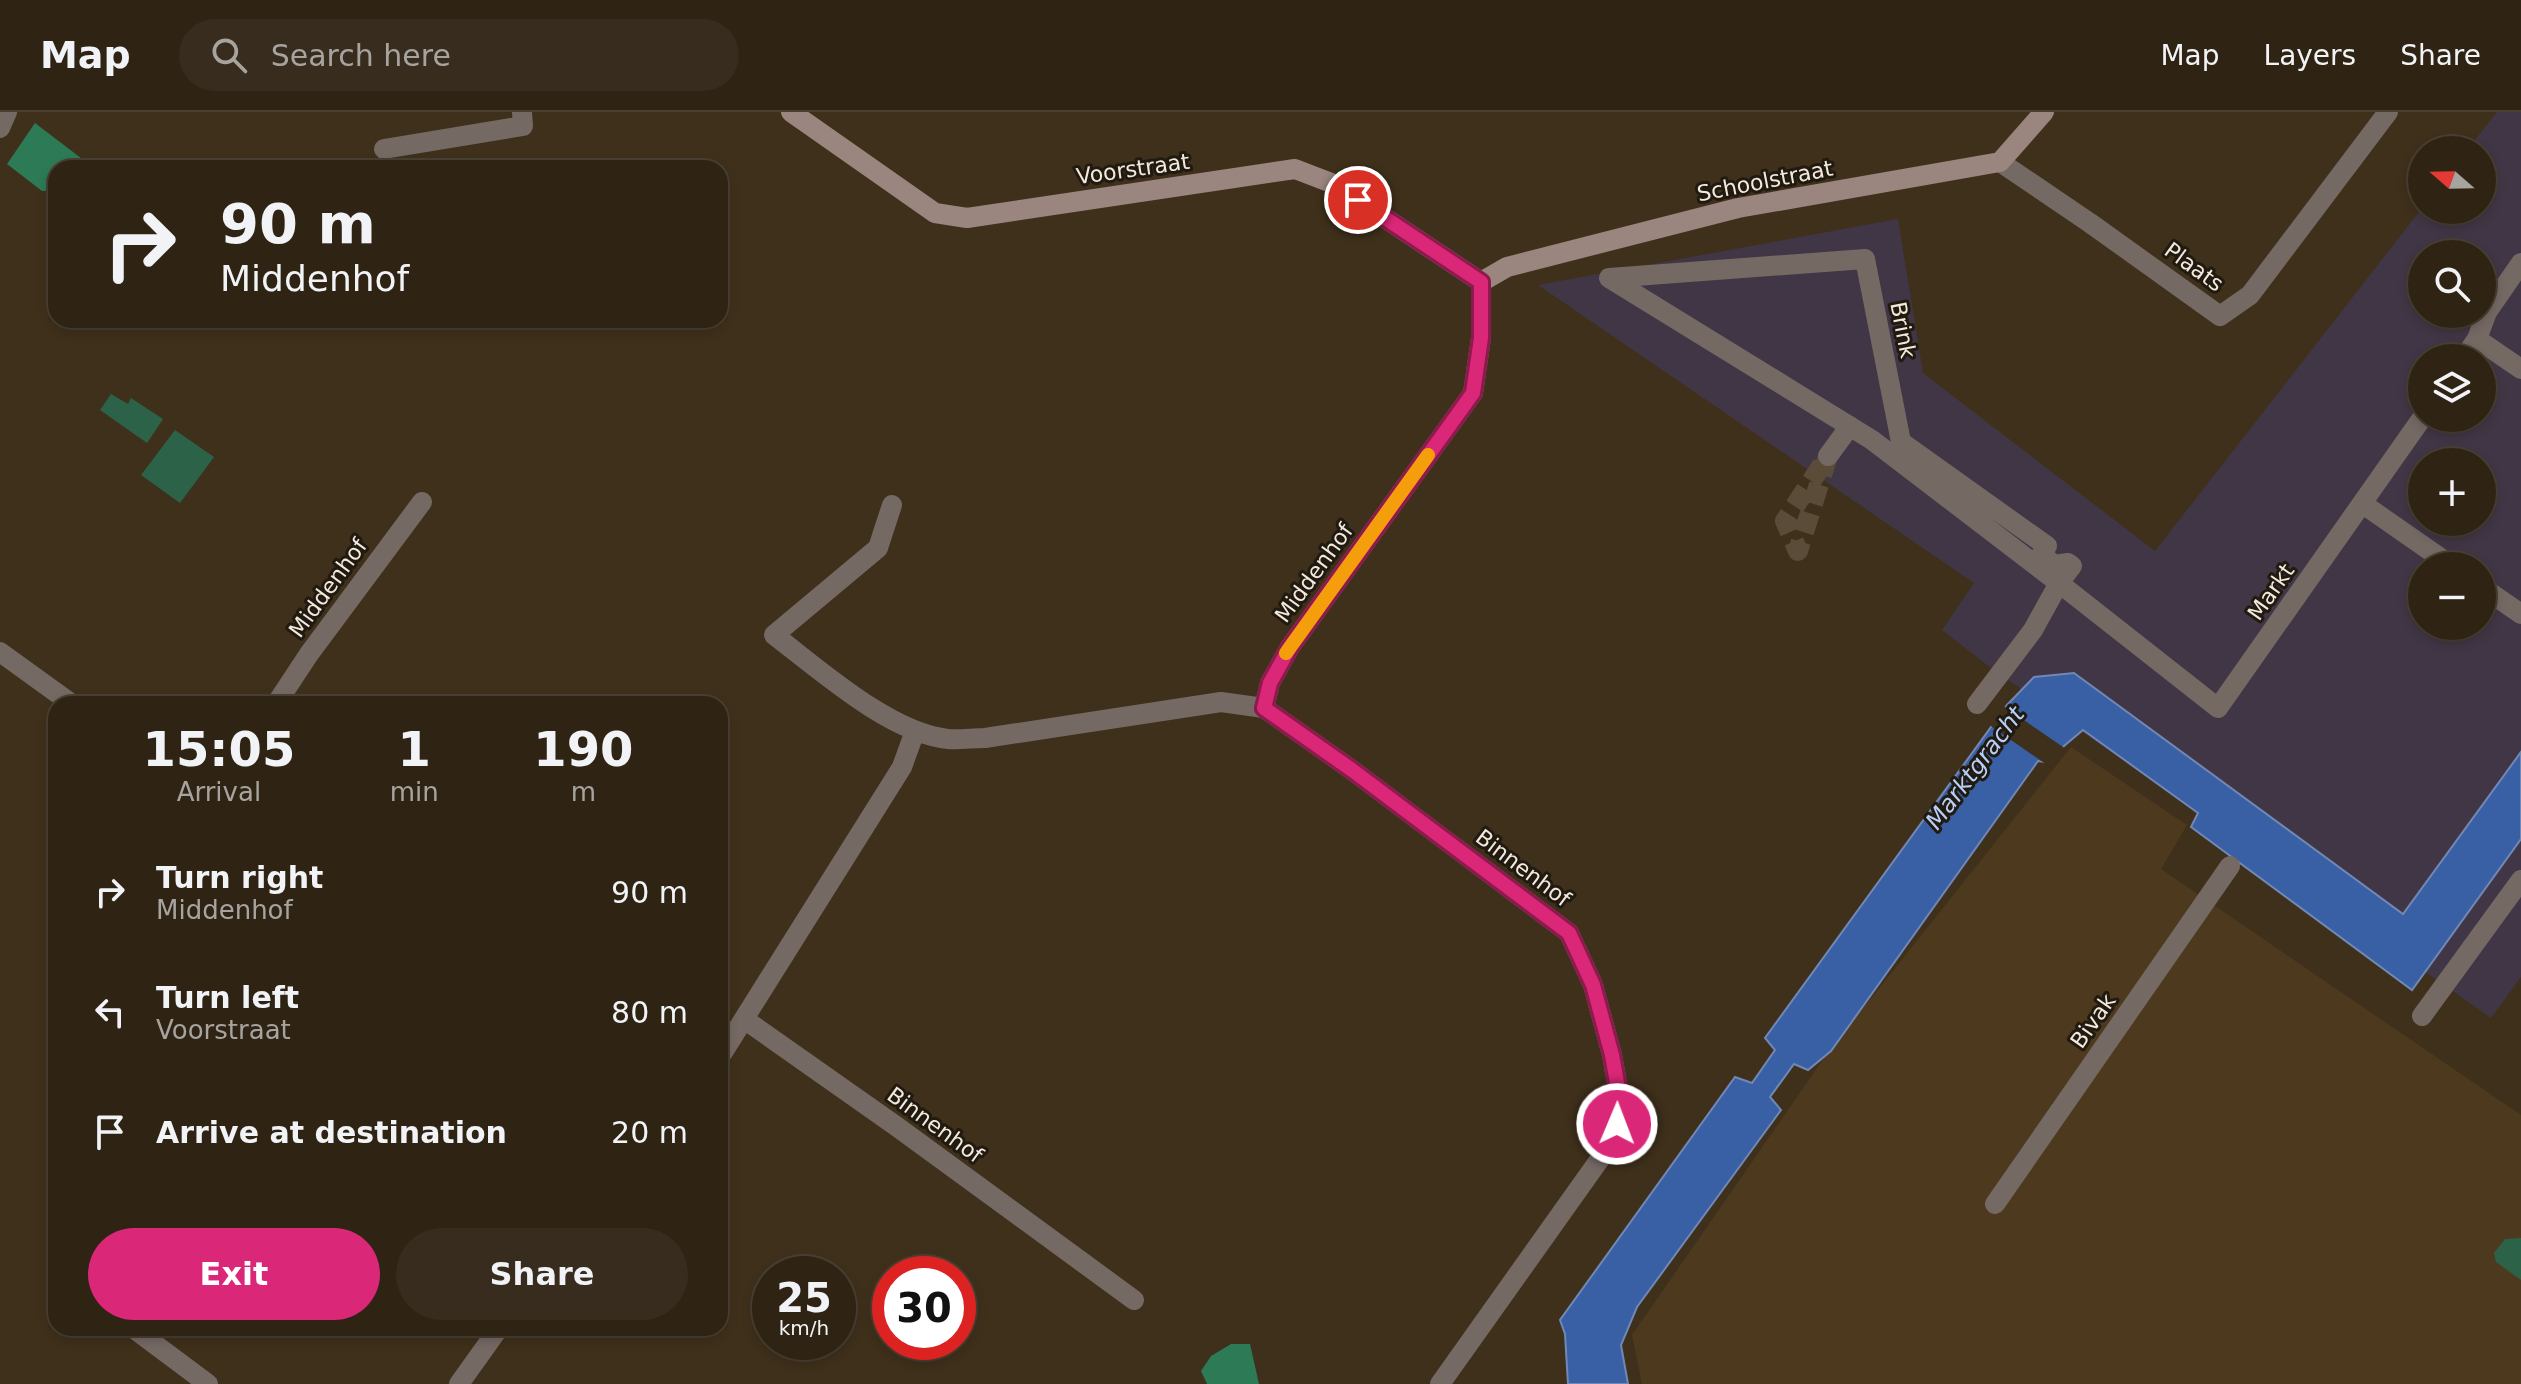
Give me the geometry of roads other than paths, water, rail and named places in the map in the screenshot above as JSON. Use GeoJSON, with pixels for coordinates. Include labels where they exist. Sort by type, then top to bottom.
{"type":"FeatureCollection","features":[{"type":"Feature","properties":{"kind":"street"},"geometry":{"type":"LineString","coordinates":[[0,128],[7,112]]}},
{"type":"Feature","properties":{"kind":"street"},"geometry":{"type":"LineString","coordinates":[[384,149],[523,126],[522,112]]}},
{"type":"Feature","properties":{"kind":"street","name":"Voorstraat"},"geometry":{"type":"LineString","coordinates":[[791,112],[935,213],[967,218],[1295,169],[1334,184],[1481,282]]}},
{"type":"Feature","properties":{"kind":"street"},"geometry":{"type":"LineString","coordinates":[[2000,162],[2044,112]]}},
{"type":"Feature","properties":{"kind":"street","name":"Plaats"},"geometry":{"type":"LineString","coordinates":[[2000,162],[2220,316],[2250,295],[2388,112]]}},
{"type":"Feature","properties":{"kind":"street","name":"Schoolstraat"},"geometry":{"type":"LineString","coordinates":[[1481,282],[1507,267],[1738,208],[2000,162]]}},
{"type":"Feature","properties":{"kind":"street","name":"Brink"},"geometry":{"type":"LineString","coordinates":[[1865,259],[1901,442],[2047,546],[2041,555],[2055,565],[2068,563],[2072,566],[2059,583],[1850,426],[1609,278],[1865,259]]}},
{"type":"Feature","properties":{"kind":"street"},"geometry":{"type":"LineString","coordinates":[[2474,344],[2487,312],[2521,263]]}},
{"type":"Feature","properties":{"kind":"street","name":"Middenhof"},"geometry":{"type":"LineString","coordinates":[[1264,708],[1270,683],[1290,647],[1473,393],[1481,338],[1481,282]]}},
{"type":"Feature","properties":{"kind":"street"},"geometry":{"type":"LineString","coordinates":[[2477,339],[2521,369]]}},
{"type":"Feature","properties":{"kind":"street"},"geometry":{"type":"LineString","coordinates":[[1828,456],[1850,426]]}},
{"type":"Feature","properties":{"kind":"street","name":"Markt"},"geometry":{"type":"LineString","coordinates":[[2059,583],[2218,708],[2412,432]]}},
{"type":"Feature","properties":{"kind":"street","name":"Middenhof"},"geometry":{"type":"LineString","coordinates":[[281,696],[422,502]]}},
{"type":"Feature","properties":{"kind":"street"},"geometry":{"type":"LineString","coordinates":[[2363,504],[2432,552]]}},
{"type":"Feature","properties":{"kind":"street"},"geometry":{"type":"LineString","coordinates":[[892,505],[878,548],[774,635],[880,713],[915,731],[948,739],[985,738],[1221,702],[1264,708]]}},
{"type":"Feature","properties":{"kind":"street"},"geometry":{"type":"LineString","coordinates":[[1977,704],[2033,630],[2059,583]]}},
{"type":"Feature","properties":{"kind":"street"},"geometry":{"type":"LineString","coordinates":[[2496,597],[2521,614]]}},
{"type":"Feature","properties":{"kind":"street"},"geometry":{"type":"LineString","coordinates":[[0,652],[61,696]]}},
{"type":"Feature","properties":{"kind":"street","name":"Binnenhof"},"geometry":{"type":"LineString","coordinates":[[1264,708],[1569,933],[1593,985],[1601,1013],[1621,1105],[1612,1142],[1440,1384]]}},
{"type":"Feature","properties":{"kind":"street"},"geometry":{"type":"LineString","coordinates":[[728,1043],[902,767],[915,731]]}},
{"type":"Feature","properties":{"kind":"street","name":"Bivak"},"geometry":{"type":"LineString","coordinates":[[1995,1204],[2230,866]]}},
{"type":"Feature","properties":{"kind":"street"},"geometry":{"type":"LineString","coordinates":[[2422,1016],[2521,880]]}},
{"type":"Feature","properties":{"kind":"street","name":"Binnenhof"},"geometry":{"type":"LineString","coordinates":[[744,1019],[1134,1300]]}},
{"type":"Feature","properties":{"kind":"street"},"geometry":{"type":"LineString","coordinates":[[144,1336],[208,1384]]}},
{"type":"Feature","properties":{"kind":"street"},"geometry":{"type":"LineString","coordinates":[[459,1384],[493,1336]]}},
{"type":"Feature","properties":{"kind":"water","name":"Marktgracht"},"geometry":{"type":"Polygon","coordinates":[[[2074,673],[2403,914],[2521,752],[2521,839],[2412,990],[2191,827],[2198,813],[2083,730],[2064,746],[2051,763],[2038,761],[1831,1051],[1808,1070],[1794,1064],[1770,1097],[1781,1110],[1637,1307],[1621,1345],[1628,1384],[1568,1384],[1565,1334],[1560,1320],[1735,1077],[1752,1083],[1775,1050],[1765,1038],[2007,705],[2034,677],[2074,673]]]}},
{"type":"Feature","properties":{"kind":"tunnel"},"geometry":{"type":"LineString","coordinates":[[1828,456],[1798,551],[1785,521],[1828,456]]}}]}
